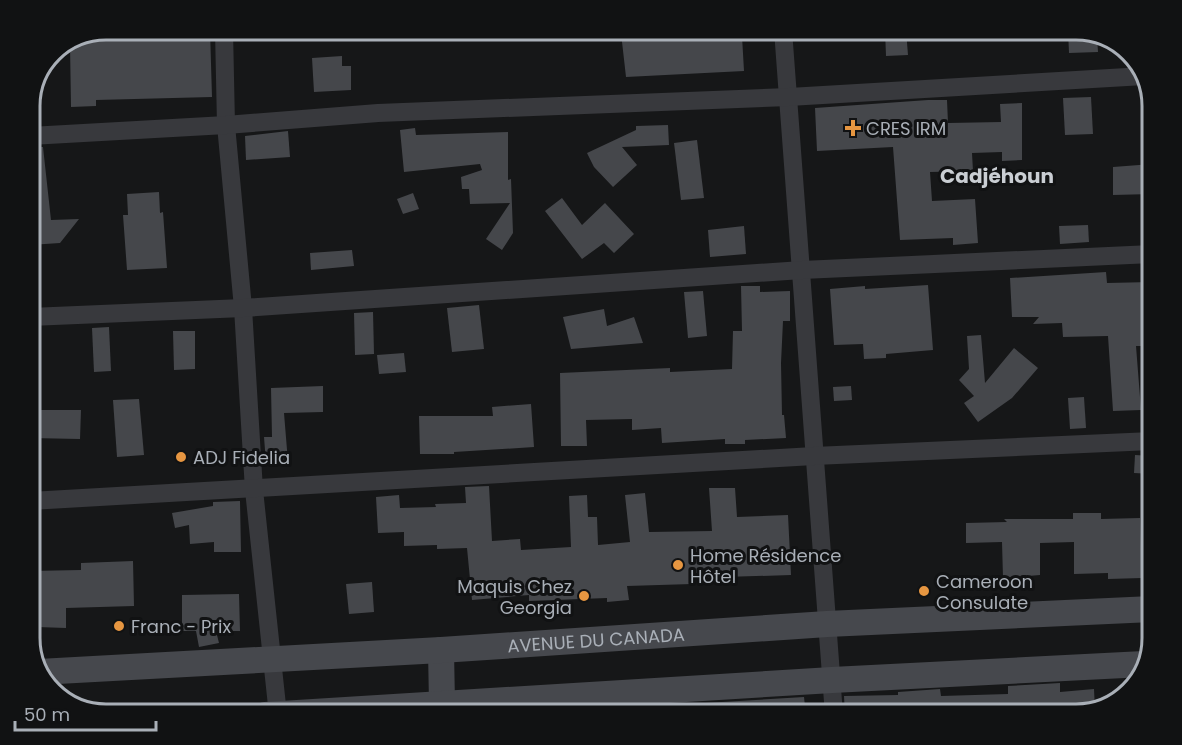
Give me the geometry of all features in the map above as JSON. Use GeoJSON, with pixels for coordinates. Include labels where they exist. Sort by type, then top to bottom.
{"type":"FeatureCollection","features":[{"type":"Feature","properties":{"kind":"main road","name":"AVENUE DU CANADA"},"geometry":{"type":"LineString","coordinates":[[50,671],[441,650],[827,624],[1142,609]]}},
{"type":"Feature","properties":{"kind":"main road"},"geometry":{"type":"LineString","coordinates":[[441,650],[442,704],[1136,664]]}},
{"type":"Feature","properties":{"kind":"street"},"geometry":{"type":"LineString","coordinates":[[224,41],[226,125],[243,308],[254,490],[277,704]]}},
{"type":"Feature","properties":{"kind":"street"},"geometry":{"type":"LineString","coordinates":[[784,41],[833,704]]}},
{"type":"Feature","properties":{"kind":"street"},"geometry":{"type":"LineString","coordinates":[[41,135],[226,125],[378,113],[789,97],[1134,77]]}},
{"type":"Feature","properties":{"kind":"street"},"geometry":{"type":"LineString","coordinates":[[41,317],[243,308],[802,270],[1141,254]]}},
{"type":"Feature","properties":{"kind":"street"},"geometry":{"type":"LineString","coordinates":[[41,500],[814,456],[1142,441]]}},
{"type":"Feature","properties":{"kind":"building"},"geometry":{"type":"Polygon","coordinates":[[[107,41],[210,41],[212,97],[96,100],[96,106],[71,107],[70,52],[81,46],[107,41]]]}},
{"type":"Feature","properties":{"kind":"building"},"geometry":{"type":"Polygon","coordinates":[[[622,41],[742,41],[744,71],[626,77],[622,41]]]}},
{"type":"Feature","properties":{"kind":"building"},"geometry":{"type":"Polygon","coordinates":[[[885,41],[907,41],[908,55],[886,56],[885,41]]]}},
{"type":"Feature","properties":{"kind":"building"},"geometry":{"type":"Polygon","coordinates":[[[1068,41],[1084,41],[1098,45],[1098,52],[1069,53],[1068,41]]]}},
{"type":"Feature","properties":{"kind":"building"},"geometry":{"type":"Polygon","coordinates":[[[342,56],[342,66],[351,66],[351,90],[314,92],[312,58],[342,56]]]}},
{"type":"Feature","properties":{"kind":"building"},"geometry":{"type":"Polygon","coordinates":[[[1091,97],[1093,134],[1065,135],[1063,98],[1091,97]]]}},
{"type":"Feature","properties":{"kind":"building"},"geometry":{"type":"Polygon","coordinates":[[[947,100],[948,123],[1001,122],[1000,104],[1022,103],[1022,160],[1002,161],[1002,152],[972,153],[973,171],[930,172],[932,201],[975,199],[978,243],[953,245],[953,238],[900,240],[893,147],[817,151],[815,108],[947,100]]]}},
{"type":"Feature","properties":{"kind":"building"},"geometry":{"type":"Polygon","coordinates":[[[668,125],[669,145],[622,147],[637,165],[613,187],[594,167],[587,153],[636,130],[636,126],[668,125]]]}},
{"type":"Feature","properties":{"kind":"building"},"geometry":{"type":"Polygon","coordinates":[[[415,128],[416,135],[508,132],[508,180],[511,179],[513,233],[502,250],[486,239],[510,203],[470,204],[469,189],[462,189],[461,177],[482,170],[480,164],[404,172],[400,130],[415,128]]]}},
{"type":"Feature","properties":{"kind":"building"},"geometry":{"type":"Polygon","coordinates":[[[288,131],[290,157],[246,160],[245,136],[288,131]]]}},
{"type":"Feature","properties":{"kind":"building"},"geometry":{"type":"Polygon","coordinates":[[[697,140],[704,198],[681,200],[674,143],[697,140]]]}},
{"type":"Feature","properties":{"kind":"building"},"geometry":{"type":"Polygon","coordinates":[[[41,147],[43,147],[51,220],[79,219],[60,243],[41,244],[41,147]]]}},
{"type":"Feature","properties":{"kind":"building"},"geometry":{"type":"Polygon","coordinates":[[[1141,165],[1141,194],[1113,195],[1113,167],[1141,165]]]}},
{"type":"Feature","properties":{"kind":"building"},"geometry":{"type":"Polygon","coordinates":[[[159,192],[160,213],[163,212],[167,268],[127,270],[123,215],[128,215],[127,194],[159,192]]]}},
{"type":"Feature","properties":{"kind":"building"},"geometry":{"type":"Polygon","coordinates":[[[413,193],[419,209],[403,214],[397,199],[413,193]]]}},
{"type":"Feature","properties":{"kind":"building"},"geometry":{"type":"Polygon","coordinates":[[[562,198],[582,225],[605,203],[634,234],[614,253],[604,243],[582,259],[545,211],[562,198]]]}},
{"type":"Feature","properties":{"kind":"building"},"geometry":{"type":"Polygon","coordinates":[[[1088,225],[1089,242],[1060,244],[1059,226],[1088,225]]]}},
{"type":"Feature","properties":{"kind":"building"},"geometry":{"type":"Polygon","coordinates":[[[744,226],[746,254],[710,257],[708,230],[744,226]]]}},
{"type":"Feature","properties":{"kind":"building"},"geometry":{"type":"Polygon","coordinates":[[[352,250],[354,266],[311,270],[310,253],[352,250]]]}},
{"type":"Feature","properties":{"kind":"building"},"geometry":{"type":"Polygon","coordinates":[[[1106,272],[1107,283],[1141,282],[1141,346],[1136,346],[1141,410],[1113,411],[1108,336],[1063,337],[1062,323],[1033,324],[1039,317],[1012,317],[1010,278],[1106,272]]]}},
{"type":"Feature","properties":{"kind":"building"},"geometry":{"type":"Polygon","coordinates":[[[928,285],[933,350],[886,354],[886,358],[864,359],[863,344],[834,345],[830,289],[928,285]]]}},
{"type":"Feature","properties":{"kind":"building"},"geometry":{"type":"Polygon","coordinates":[[[741,286],[760,286],[760,292],[790,291],[790,321],[783,321],[781,363],[782,415],[784,415],[786,438],[745,440],[745,444],[725,444],[725,439],[662,443],[661,428],[632,430],[632,419],[586,420],[587,446],[561,446],[560,373],[670,368],[670,372],[732,369],[733,331],[742,331],[741,286]]]}},
{"type":"Feature","properties":{"kind":"building"},"geometry":{"type":"Polygon","coordinates":[[[703,291],[707,336],[688,338],[684,292],[703,291]]]}},
{"type":"Feature","properties":{"kind":"building"},"geometry":{"type":"Polygon","coordinates":[[[479,305],[484,349],[452,352],[447,308],[479,305]]]}},
{"type":"Feature","properties":{"kind":"building"},"geometry":{"type":"Polygon","coordinates":[[[604,309],[607,326],[634,317],[643,343],[571,349],[563,317],[604,309]]]}},
{"type":"Feature","properties":{"kind":"building"},"geometry":{"type":"Polygon","coordinates":[[[373,312],[374,354],[355,355],[354,313],[373,312]]]}},
{"type":"Feature","properties":{"kind":"building"},"geometry":{"type":"Polygon","coordinates":[[[109,327],[111,371],[94,372],[92,328],[109,327]]]}},
{"type":"Feature","properties":{"kind":"building"},"geometry":{"type":"Polygon","coordinates":[[[173,331],[195,331],[195,369],[174,370],[173,331]]]}},
{"type":"Feature","properties":{"kind":"building"},"geometry":{"type":"Polygon","coordinates":[[[981,335],[985,383],[1014,348],[1038,368],[1012,398],[978,422],[964,403],[974,396],[959,380],[969,369],[967,336],[981,335]]]}},
{"type":"Feature","properties":{"kind":"building"},"geometry":{"type":"Polygon","coordinates":[[[404,353],[406,372],[379,374],[377,355],[404,353]]]}},
{"type":"Feature","properties":{"kind":"building"},"geometry":{"type":"Polygon","coordinates":[[[323,386],[323,412],[284,413],[288,462],[266,463],[264,437],[272,437],[271,388],[323,386]]]}},
{"type":"Feature","properties":{"kind":"building"},"geometry":{"type":"Polygon","coordinates":[[[851,386],[852,400],[834,401],[833,387],[851,386]]]}},
{"type":"Feature","properties":{"kind":"building"},"geometry":{"type":"Polygon","coordinates":[[[1084,397],[1086,428],[1070,429],[1068,398],[1084,397]]]}},
{"type":"Feature","properties":{"kind":"building"},"geometry":{"type":"Polygon","coordinates":[[[139,399],[144,455],[117,457],[113,400],[139,399]]]}},
{"type":"Feature","properties":{"kind":"building"},"geometry":{"type":"Polygon","coordinates":[[[531,404],[534,447],[454,452],[454,454],[420,454],[419,416],[493,416],[492,407],[531,404]]]}},
{"type":"Feature","properties":{"kind":"building"},"geometry":{"type":"Polygon","coordinates":[[[41,410],[81,410],[80,439],[41,438],[41,410]]]}},
{"type":"Feature","properties":{"kind":"building"},"geometry":{"type":"Polygon","coordinates":[[[1135,455],[1142,455],[1142,473],[1134,473],[1135,455]]]}},
{"type":"Feature","properties":{"kind":"building"},"geometry":{"type":"Polygon","coordinates":[[[489,486],[492,541],[520,539],[521,550],[571,547],[569,496],[587,495],[588,517],[597,517],[598,545],[630,542],[625,495],[645,493],[649,532],[712,531],[709,488],[735,488],[737,517],[788,515],[791,575],[692,578],[692,584],[627,586],[629,600],[607,602],[607,598],[529,601],[529,595],[472,600],[467,548],[437,549],[437,545],[404,546],[404,532],[378,533],[376,497],[399,495],[400,508],[436,507],[435,504],[466,503],[465,487],[489,486]]]}},
{"type":"Feature","properties":{"kind":"building"},"geometry":{"type":"Polygon","coordinates":[[[240,501],[241,552],[214,552],[214,542],[190,544],[189,525],[175,528],[172,513],[213,506],[213,502],[240,501]]]}},
{"type":"Feature","properties":{"kind":"building"},"geometry":{"type":"Polygon","coordinates":[[[1073,513],[1101,513],[1101,519],[1140,518],[1142,578],[1108,579],[1108,573],[1074,574],[1074,542],[1040,543],[1040,575],[1003,578],[1002,542],[966,543],[966,523],[1007,522],[1004,519],[1073,519],[1073,513]]]}},
{"type":"Feature","properties":{"kind":"building"},"geometry":{"type":"Polygon","coordinates":[[[133,561],[134,606],[66,608],[66,628],[41,627],[41,571],[81,570],[81,563],[133,561]]]}},
{"type":"Feature","properties":{"kind":"building"},"geometry":{"type":"Polygon","coordinates":[[[372,582],[374,612],[349,614],[346,584],[372,582]]]}},
{"type":"Feature","properties":{"kind":"building"},"geometry":{"type":"Polygon","coordinates":[[[239,594],[240,631],[216,631],[219,643],[199,647],[196,631],[182,631],[182,595],[239,594]]]}},
{"type":"Feature","properties":{"kind":"building"},"geometry":{"type":"Polygon","coordinates":[[[1060,683],[1060,692],[1094,689],[1095,701],[1084,704],[844,704],[844,696],[898,695],[898,692],[940,689],[941,696],[1008,694],[1008,686],[1060,683]]]}},
{"type":"Feature","properties":{"kind":"building"},"geometry":{"type":"Polygon","coordinates":[[[804,697],[805,704],[697,704],[804,697]]]}},
{"type":"Feature","properties":{"kind":"place","name":"CRES IRM"},"geometry":{"type":"Point","coordinates":[853,128]}},
{"type":"Feature","properties":{"kind":"place","name":"ADJ Fidelia"},"geometry":{"type":"Point","coordinates":[181,457]}},
{"type":"Feature","properties":{"kind":"place","name":"Home Résidence Hôtel"},"geometry":{"type":"Point","coordinates":[678,565]}},
{"type":"Feature","properties":{"kind":"place","name":"Cameroon Consulate"},"geometry":{"type":"Point","coordinates":[924,591]}},
{"type":"Feature","properties":{"kind":"place","name":"Maquis Chez Georgia"},"geometry":{"type":"Point","coordinates":[584,596]}},
{"type":"Feature","properties":{"kind":"place","name":"Franc - Prix"},"geometry":{"type":"Point","coordinates":[119,626]}},
{"type":"Feature","properties":{"kind":"district","name":"Cadjéhoun"},"geometry":{"type":"Point","coordinates":[997,176]}}]}
